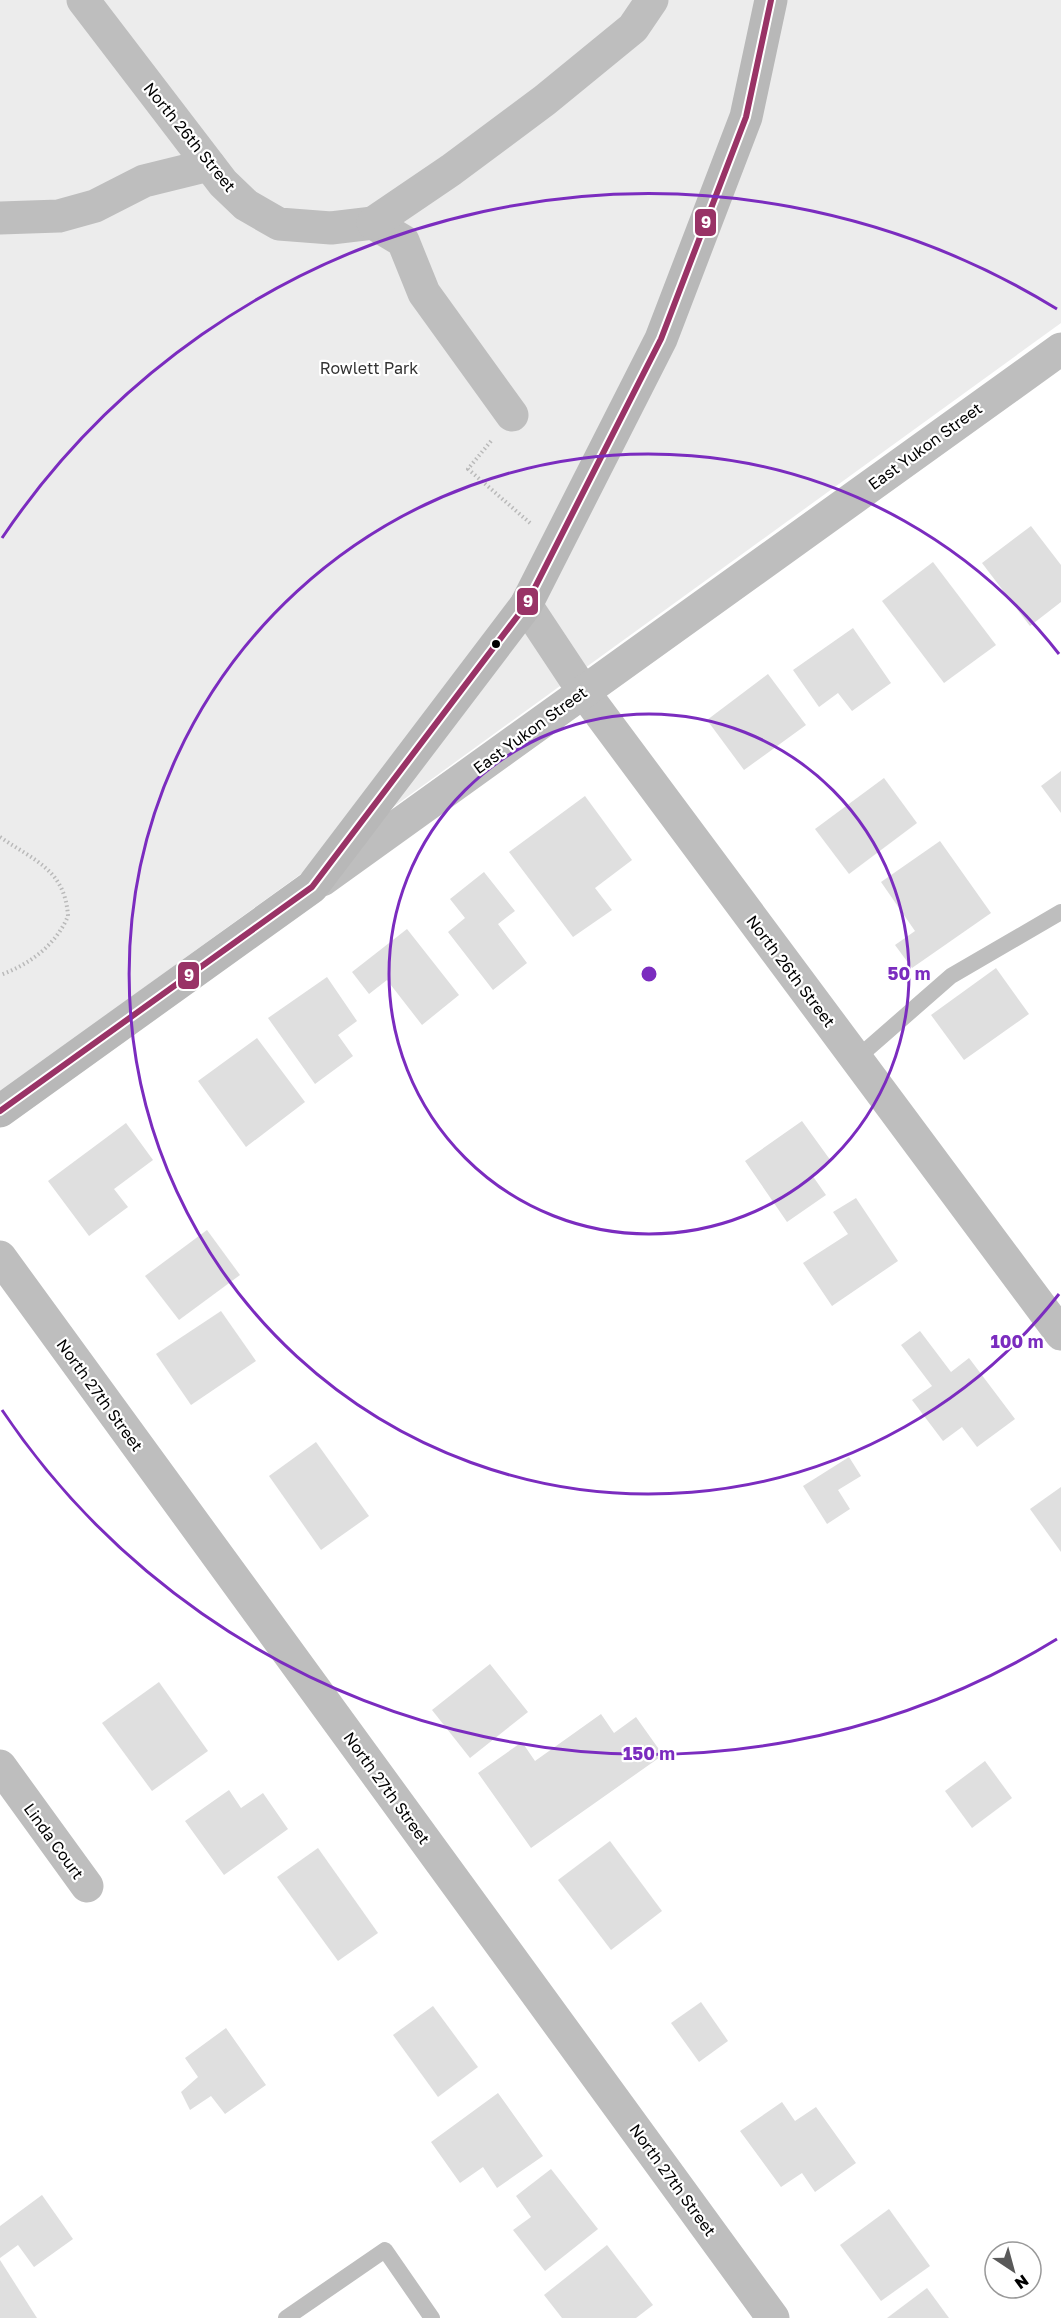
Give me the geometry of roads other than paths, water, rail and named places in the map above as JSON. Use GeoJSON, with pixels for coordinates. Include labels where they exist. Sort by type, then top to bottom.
{"type":"FeatureCollection","features":[{"type":"Feature","properties":{"kind":"street","name":"North 26th Street"},"geometry":{"type":"LineString","coordinates":[[83,0],[209,165],[246,205],[279,224],[331,228],[373,223]]}},
{"type":"Feature","properties":{"kind":"street"},"geometry":{"type":"LineString","coordinates":[[512,416],[424,293],[404,241],[373,223],[545,100],[633,28],[652,0]]}},
{"type":"Feature","properties":{"kind":"street"},"geometry":{"type":"LineString","coordinates":[[312,887],[526,605],[661,339],[746,117],[771,0]]}},
{"type":"Feature","properties":{"kind":"street"},"geometry":{"type":"LineString","coordinates":[[0,218],[59,216],[95,206],[144,181],[209,165]]}},
{"type":"Feature","properties":{"kind":"street","name":"East Yukon Street"},"geometry":{"type":"LineString","coordinates":[[0,1111],[1061,349]]}},
{"type":"Feature","properties":{"kind":"street","name":"North 26th Street"},"geometry":{"type":"LineString","coordinates":[[526,605],[583,691],[1061,1334]]}},
{"type":"Feature","properties":{"kind":"street","name":"North 27th Street"},"geometry":{"type":"LineString","coordinates":[[0,1257],[773,2318]]}},
{"type":"Feature","properties":{"kind":"street","name":"Linda Court"},"geometry":{"type":"LineString","coordinates":[[0,1766],[87,1886]]}},
{"type":"Feature","properties":{"kind":"lane"},"geometry":{"type":"LineString","coordinates":[[856,1059],[951,976],[1061,912]]}},
{"type":"Feature","properties":{"kind":"lane"},"geometry":{"type":"LineString","coordinates":[[286,2318],[385,2250],[432,2318]]}},
{"type":"Feature","properties":{"kind":"park label","name":"Rowlett Park"},"geometry":{"type":"Point","coordinates":[369,368]}}]}
